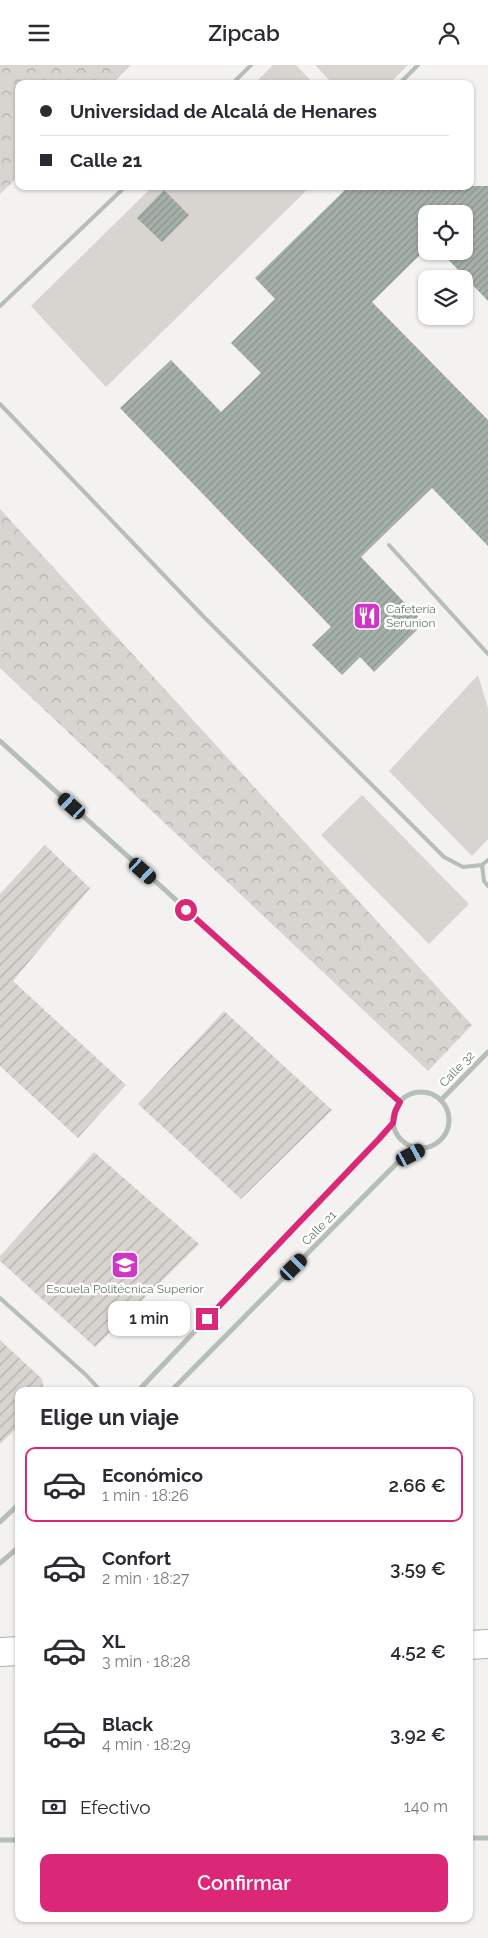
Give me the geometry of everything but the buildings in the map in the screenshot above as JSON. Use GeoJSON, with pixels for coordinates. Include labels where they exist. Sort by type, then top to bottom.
{"type":"FeatureCollection","features":[{"type":"Feature","properties":{"kind":"street"},"geometry":{"type":"LineString","coordinates":[[0,741],[400,1102]]}},
{"type":"Feature","properties":{"kind":"street","name":"Calle 32"},"geometry":{"type":"LineString","coordinates":[[440,1100],[488,1052]]}},
{"type":"Feature","properties":{"kind":"street"},"geometry":{"type":"LineString","coordinates":[[420,1092],[431,1094],[440,1100],[447,1109],[450,1120],[442,1140],[433,1146],[422,1148],[412,1147],[403,1141],[396,1133],[393,1123],[395,1112],[400,1102],[409,1095],[420,1092]]}},
{"type":"Feature","properties":{"kind":"street","name":"Calle 21"},"geometry":{"type":"LineString","coordinates":[[142,1387],[393,1123]]}},
{"type":"Feature","properties":{"kind":"street","name":"Calle 21"},"geometry":{"type":"LineString","coordinates":[[175,1387],[399,1161],[422,1148]]}},
{"type":"Feature","properties":{"kind":"street"},"geometry":{"type":"LineString","coordinates":[[0,1522],[15,1508]]}},
{"type":"Feature","properties":{"kind":"street"},"geometry":{"type":"LineString","coordinates":[[0,1563],[15,1550]]}},
{"type":"Feature","properties":{"kind":"street"},"geometry":{"type":"LineString","coordinates":[[473,1645],[488,1644]]}},
{"type":"Feature","properties":{"kind":"street"},"geometry":{"type":"LineString","coordinates":[[0,1652],[15,1651]]}},
{"type":"Feature","properties":{"kind":"street"},"geometry":{"type":"LineString","coordinates":[[473,1838],[488,1838]]}},
{"type":"Feature","properties":{"kind":"street"},"geometry":{"type":"LineString","coordinates":[[0,1840],[15,1840]]}},
{"type":"Feature","properties":{"kind":"lane"},"geometry":{"type":"LineString","coordinates":[[236,80],[251,65]]}},
{"type":"Feature","properties":{"kind":"lane"},"geometry":{"type":"LineString","coordinates":[[403,80],[418,65]]}},
{"type":"Feature","properties":{"kind":"lane"},"geometry":{"type":"LineString","coordinates":[[0,306],[122,190]]}},
{"type":"Feature","properties":{"kind":"lane"},"geometry":{"type":"LineString","coordinates":[[0,404],[203,616],[444,857],[464,867],[482,865],[488,860]]}},
{"type":"Feature","properties":{"kind":"lane"},"geometry":{"type":"LineString","coordinates":[[389,545],[488,654]]}},
{"type":"Feature","properties":{"kind":"lane"},"geometry":{"type":"LineString","coordinates":[[482,865],[484,881],[488,886]]}},
{"type":"Feature","properties":{"kind":"lane"},"geometry":{"type":"LineString","coordinates":[[0,1298],[97,1387]]}},
{"type":"Feature","properties":{"kind":"green space"},"geometry":{"type":"Polygon","coordinates":[[[0,65],[131,65],[116,80],[15,80],[15,180],[0,194],[0,65]]]}},
{"type":"Feature","properties":{"kind":"green space"},"geometry":{"type":"Polygon","coordinates":[[[273,65],[296,65],[310,80],[258,80],[273,65]]]}},
{"type":"Feature","properties":{"kind":"green space"},"geometry":{"type":"Polygon","coordinates":[[[315,65],[408,65],[393,80],[329,80],[315,65]]]}},
{"type":"Feature","properties":{"kind":"green space"},"geometry":{"type":"Polygon","coordinates":[[[149,190],[307,190],[106,387],[31,306],[149,190]]]}},
{"type":"Feature","properties":{"kind":"green space"},"geometry":{"type":"Polygon","coordinates":[[[0,509],[472,1025],[428,1071],[0,668],[0,509]]]}},
{"type":"Feature","properties":{"kind":"green space"},"geometry":{"type":"Polygon","coordinates":[[[478,675],[488,708],[488,839],[472,856],[389,771],[478,675]]]}},
{"type":"Feature","properties":{"kind":"green space"},"geometry":{"type":"Polygon","coordinates":[[[362,795],[469,904],[429,944],[321,835],[362,795]]]}},
{"type":"Feature","properties":{"kind":"green space"},"geometry":{"type":"Polygon","coordinates":[[[45,845],[90,888],[13,981],[126,1085],[78,1138],[0,1066],[0,894],[45,845]]]}},
{"type":"Feature","properties":{"kind":"green space"},"geometry":{"type":"Polygon","coordinates":[[[224,1011],[332,1110],[241,1199],[138,1104],[224,1011]]]}},
{"type":"Feature","properties":{"kind":"green space"},"geometry":{"type":"Polygon","coordinates":[[[94,1152],[199,1244],[95,1347],[0,1261],[0,1256],[94,1152]]]}},
{"type":"Feature","properties":{"kind":"green space"},"geometry":{"type":"Polygon","coordinates":[[[0,1340],[42,1379],[43,1387],[15,1387],[15,1430],[0,1444],[0,1340]]]}},
{"type":"Feature","properties":{"kind":"place","name":"Cafetería Serunion"},"geometry":{"type":"Point","coordinates":[367,616]}},
{"type":"Feature","properties":{"kind":"place","name":"Escuela Politécnica Superior"},"geometry":{"type":"Point","coordinates":[125,1265]}},
{"type":"Feature","properties":{"kind":"route"},"geometry":{"type":"LineString","coordinates":[[186,910],[379,1081],[400,1102],[395,1112],[393,1123],[379,1139],[207,1319]]}}]}
